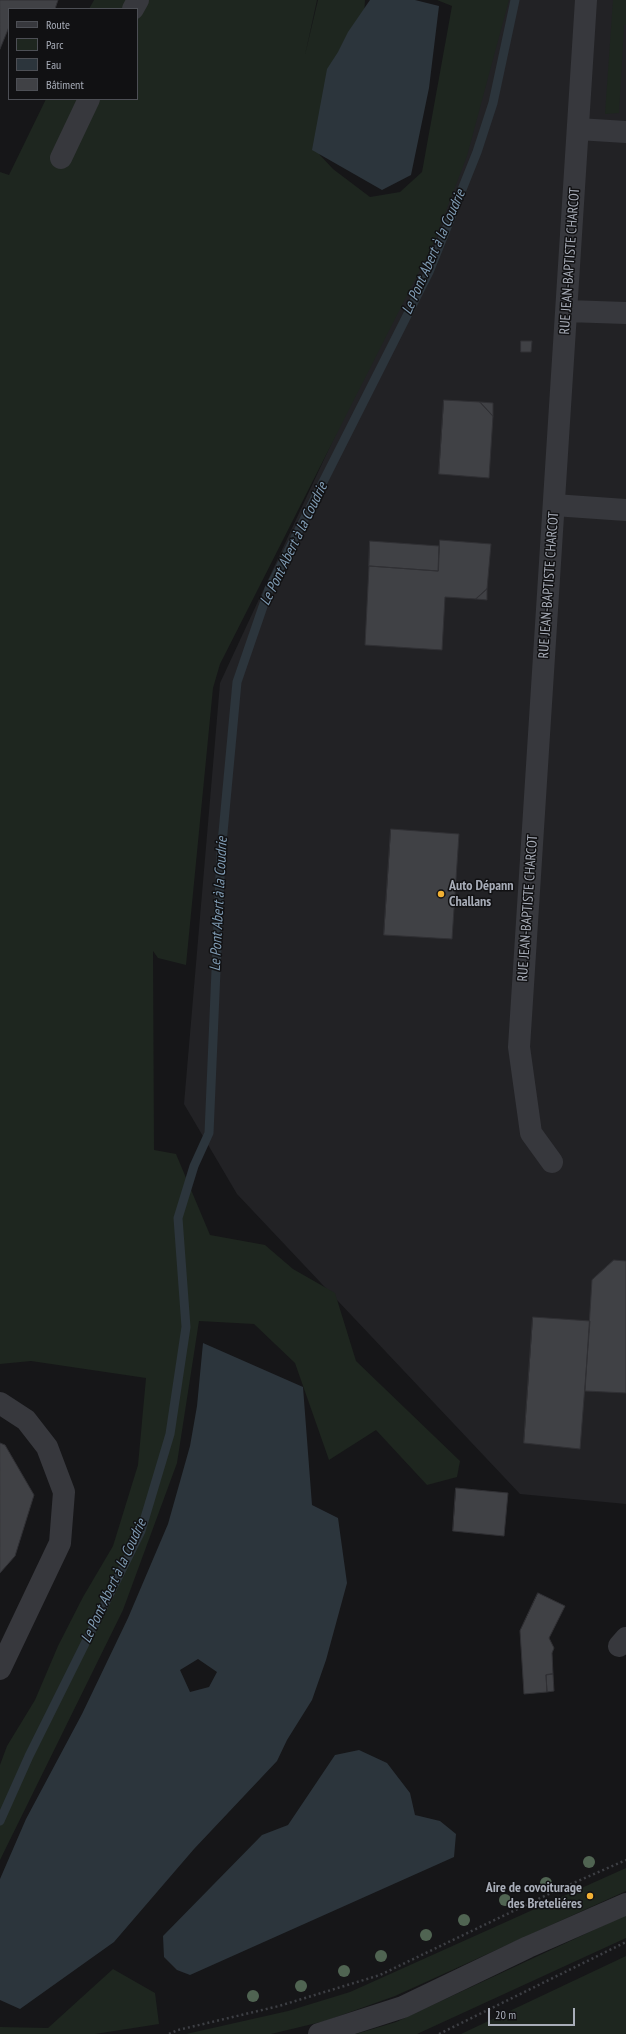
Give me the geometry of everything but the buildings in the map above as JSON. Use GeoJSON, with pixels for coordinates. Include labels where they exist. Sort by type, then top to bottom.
{"type":"FeatureCollection","features":[{"type":"Feature","properties":{"kind":"street","name":"RUE JEAN-BAPTISTE CHARCOT"},"geometry":{"type":"LineString","coordinates":[[552,1162],[531,1133],[519,1047],[586,0]]}},
{"type":"Feature","properties":{"kind":"street"},"geometry":{"type":"LineString","coordinates":[[61,158],[89,100]]}},
{"type":"Feature","properties":{"kind":"street"},"geometry":{"type":"LineString","coordinates":[[578,129],[626,132]]}},
{"type":"Feature","properties":{"kind":"street"},"geometry":{"type":"LineString","coordinates":[[567,311],[626,313]]}},
{"type":"Feature","properties":{"kind":"street"},"geometry":{"type":"LineString","coordinates":[[554,505],[626,510]]}},
{"type":"Feature","properties":{"kind":"street"},"geometry":{"type":"LineString","coordinates":[[0,1403],[26,1420],[47,1447],[64,1492],[60,1542],[0,1670]]}},
{"type":"Feature","properties":{"kind":"street"},"geometry":{"type":"LineString","coordinates":[[319,2034],[403,2007],[528,1947],[626,1904]]}},
{"type":"Feature","properties":{"kind":"path"},"geometry":{"type":"LineString","coordinates":[[169,2034],[178,2030],[279,2006],[380,1975],[555,1891],[626,1860]]}},
{"type":"Feature","properties":{"kind":"path"},"geometry":{"type":"LineString","coordinates":[[439,2034],[626,1942]]}},
{"type":"Feature","properties":{"kind":"shaded area"},"geometry":{"type":"Polygon","coordinates":[[[495,0],[626,0],[626,1504],[520,1494],[237,1194],[184,1104],[220,683],[453,182],[495,0]]]}},
{"type":"Feature","properties":{"kind":"green space"},"geometry":{"type":"Polygon","coordinates":[[[94,0],[317,0],[305,55],[318,0],[365,0],[364,16],[330,91],[319,154],[333,169],[370,197],[400,192],[422,172],[452,6],[437,0],[509,0],[467,156],[434,242],[220,664],[213,688],[186,965],[158,958],[153,951],[154,1150],[176,1154],[210,1235],[265,1245],[293,1269],[335,1293],[356,1361],[460,1461],[457,1477],[427,1485],[376,1430],[329,1460],[295,1363],[254,1324],[199,1321],[177,1463],[123,1610],[0,1860],[0,1765],[7,1746],[35,1700],[58,1646],[83,1597],[113,1546],[138,1465],[146,1378],[31,1361],[0,1364],[0,172],[9,175],[46,100],[138,100],[138,8],[90,8],[94,0]]]}},
{"type":"Feature","properties":{"kind":"green space"},"geometry":{"type":"Polygon","coordinates":[[[613,0],[626,0],[626,25],[624,25],[619,113],[605,114],[613,0]]]}},
{"type":"Feature","properties":{"kind":"green space"},"geometry":{"type":"Polygon","coordinates":[[[626,1868],[626,1891],[395,1996],[325,2021],[271,2034],[186,2034],[288,2011],[350,1992],[626,1868]]]}},
{"type":"Feature","properties":{"kind":"green space"},"geometry":{"type":"Polygon","coordinates":[[[626,1915],[626,1938],[417,2034],[356,2034],[396,2022],[626,1915]]]}},
{"type":"Feature","properties":{"kind":"green space"},"geometry":{"type":"Polygon","coordinates":[[[626,1956],[626,2034],[461,2034],[626,1956]]]}},
{"type":"Feature","properties":{"kind":"green space"},"geometry":{"type":"Polygon","coordinates":[[[113,1969],[155,1993],[159,2024],[95,2034],[0,2034],[0,2027],[48,2028],[113,1969]]]}},
{"type":"Feature","properties":{"kind":"water"},"geometry":{"type":"Polygon","coordinates":[[[370,0],[415,0],[439,6],[429,88],[411,175],[382,190],[312,150],[327,69],[348,32],[370,0]]]}},
{"type":"Feature","properties":{"kind":"water"},"geometry":{"type":"Polygon","coordinates":[[[203,1343],[303,1387],[312,1505],[338,1518],[347,1583],[326,1660],[312,1700],[287,1740],[277,1761],[194,1849],[114,1942],[20,2009],[0,2000],[0,1879],[26,1819],[82,1714],[128,1618],[168,1524],[190,1446],[197,1406],[203,1343]],[[198,1659],[180,1670],[190,1692],[209,1687],[217,1672],[198,1659]]]}},
{"type":"Feature","properties":{"kind":"water"},"geometry":{"type":"Polygon","coordinates":[[[359,1750],[387,1763],[410,1793],[415,1815],[440,1821],[456,1834],[454,1857],[190,1975],[177,1970],[164,1957],[163,1936],[262,1835],[288,1825],[335,1755],[359,1750]]]}},
{"type":"Feature","properties":{"kind":"waterway","name":"Le Pont Abert à la Coudrie"},"geometry":{"type":"LineString","coordinates":[[0,1821],[29,1756],[141,1531],[170,1434],[186,1327],[178,1218],[194,1166],[209,1133],[221,854],[237,682],[269,589],[429,272],[477,152],[493,103],[515,0]]}},
{"type":"Feature","properties":{"kind":"place","name":"Auto Dépann Challans"},"geometry":{"type":"Point","coordinates":[441,894]}},
{"type":"Feature","properties":{"kind":"place","name":"Aire de covoiturage des Breteliéres"},"geometry":{"type":"Point","coordinates":[590,1896]}}]}
